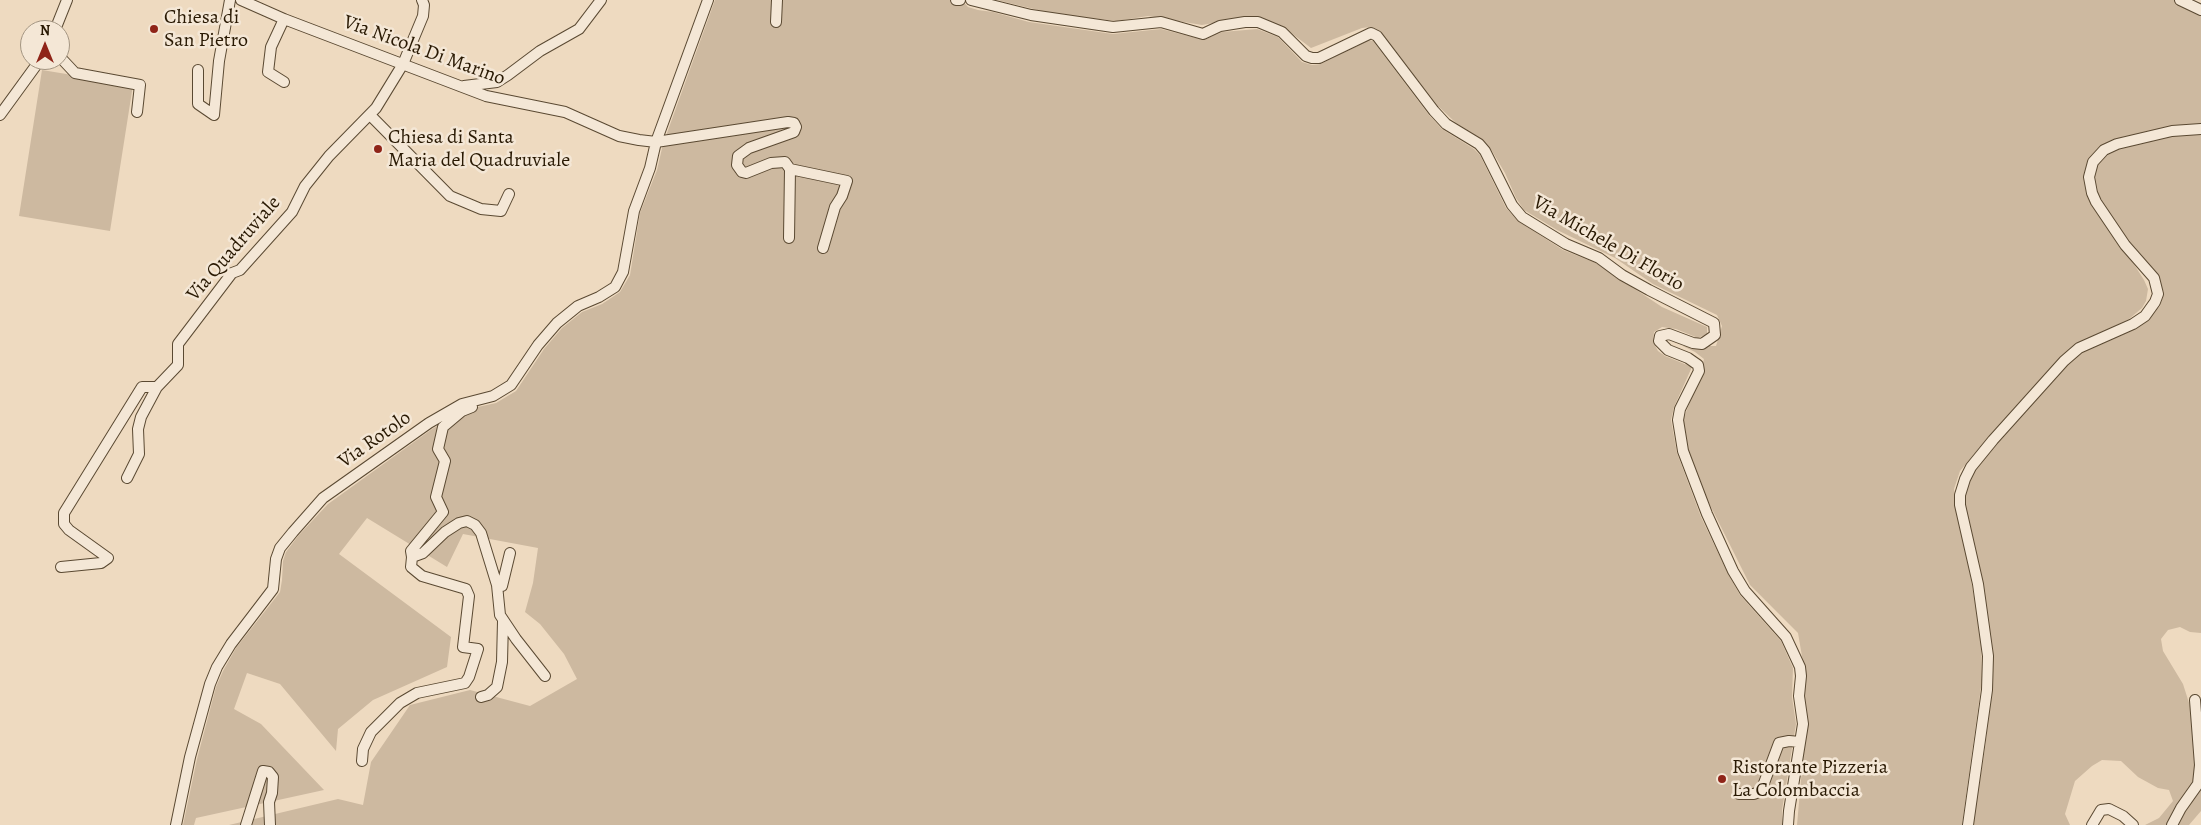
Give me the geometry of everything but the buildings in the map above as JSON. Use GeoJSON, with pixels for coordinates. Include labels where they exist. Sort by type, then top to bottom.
{"type":"FeatureCollection","features":[{"type":"Feature","properties":{"kind":"street"},"geometry":{"type":"LineString","coordinates":[[59,20],[67,0]]}},
{"type":"Feature","properties":{"kind":"street"},"geometry":{"type":"LineString","coordinates":[[198,70],[198,104],[214,115],[219,61],[230,0]]}},
{"type":"Feature","properties":{"kind":"street","name":"Via Nicola Di Marino"},"geometry":{"type":"LineString","coordinates":[[241,0],[284,19],[486,96],[565,112],[619,136],[656,142],[788,122],[794,123],[796,130],[794,132],[749,148],[742,152],[736,161],[742,172],[754,172],[771,163],[785,162],[790,169]]}},
{"type":"Feature","properties":{"kind":"street","name":"Via Quadruviale"},"geometry":{"type":"LineString","coordinates":[[127,478],[139,454],[138,429],[141,417],[157,388],[178,365],[178,344],[232,273],[240,270],[292,212],[305,186],[329,156],[376,108],[403,64],[423,16],[424,5],[422,0]]}},
{"type":"Feature","properties":{"kind":"street"},"geometry":{"type":"LineString","coordinates":[[461,87],[497,82],[540,51],[579,28],[601,0]]}},
{"type":"Feature","properties":{"kind":"street"},"geometry":{"type":"LineString","coordinates":[[656,142],[708,0]]}},
{"type":"Feature","properties":{"kind":"street"},"geometry":{"type":"LineString","coordinates":[[776,22],[777,0]]}},
{"type":"Feature","properties":{"kind":"street","name":"Via Michele Di Florio"},"geometry":{"type":"LineString","coordinates":[[971,0],[1031,16],[1113,27],[1161,22],[1203,34],[1220,26],[1258,22],[1282,32],[1306,56],[1312,58],[1319,58],[1371,33],[1377,36],[1446,124],[1478,144],[1485,151],[1512,205],[1522,217],[1566,244],[1599,258],[1622,275],[1667,300],[1714,323],[1715,335],[1702,344],[1693,343],[1669,334],[1660,336],[1659,341],[1668,350],[1688,358],[1698,365],[1698,371],[1680,409],[1678,420],[1683,451],[1707,514],[1733,570],[1746,591],[1786,637],[1794,652],[1801,676],[1799,689],[1802,724],[1788,825]]}},
{"type":"Feature","properties":{"kind":"street"},"geometry":{"type":"LineString","coordinates":[[2180,0],[2201,10]]}},
{"type":"Feature","properties":{"kind":"street"},"geometry":{"type":"LineString","coordinates":[[284,19],[272,47],[268,72],[284,82]]}},
{"type":"Feature","properties":{"kind":"street"},"geometry":{"type":"LineString","coordinates":[[70,67],[75,73],[140,85],[136,112]]}},
{"type":"Feature","properties":{"kind":"street"},"geometry":{"type":"LineString","coordinates":[[0,116],[33,70]]}},
{"type":"Feature","properties":{"kind":"street"},"geometry":{"type":"LineString","coordinates":[[370,115],[450,196],[481,209],[501,211],[509,194]]}},
{"type":"Feature","properties":{"kind":"street"},"geometry":{"type":"LineString","coordinates":[[1968,825],[1987,690],[1988,656],[1978,584],[1960,505],[1960,495],[1964,479],[1971,467],[1993,440],[2064,360],[2079,348],[2133,324],[2145,316],[2155,302],[2158,294],[2154,278],[2116,233],[2094,198],[2089,177],[2093,162],[2104,150],[2118,144],[2172,131],[2201,129]]}},
{"type":"Feature","properties":{"kind":"street","name":"Via Rotolo"},"geometry":{"type":"LineString","coordinates":[[176,825],[190,757],[216,667],[273,589],[276,559],[280,548],[323,498],[372,462],[428,423],[462,404],[493,396],[511,385],[538,345],[557,323],[578,306],[599,297],[615,287],[623,272],[634,211],[650,168],[656,142]]}},
{"type":"Feature","properties":{"kind":"street"},"geometry":{"type":"LineString","coordinates":[[789,238],[790,169],[847,181],[842,196],[835,207],[823,248]]}},
{"type":"Feature","properties":{"kind":"street","name":"Via Quadruviale"},"geometry":{"type":"LineString","coordinates":[[61,567],[101,563],[108,558],[69,530],[64,524],[64,513],[142,387],[157,388]]}},
{"type":"Feature","properties":{"kind":"street"},"geometry":{"type":"LineString","coordinates":[[362,760],[363,750],[371,732],[400,703],[418,694],[465,683],[470,677],[478,650],[463,647],[469,596],[466,589],[422,576],[411,567],[411,551],[443,512],[436,497],[445,461],[438,449],[443,427],[462,411],[482,404],[485,398]]}},
{"type":"Feature","properties":{"kind":"street"},"geometry":{"type":"LineString","coordinates":[[412,557],[423,552],[445,532],[459,523],[467,521],[475,525],[481,533],[497,585],[500,615],[545,676]]}},
{"type":"Feature","properties":{"kind":"street"},"geometry":{"type":"LineString","coordinates":[[497,585],[502,586],[510,552]]}},
{"type":"Feature","properties":{"kind":"street"},"geometry":{"type":"LineString","coordinates":[[481,697],[488,695],[497,687],[502,662],[503,620]]}},
{"type":"Feature","properties":{"kind":"street"},"geometry":{"type":"LineString","coordinates":[[2172,825],[2186,800],[2198,784],[2200,765],[2195,700]]}},
{"type":"Feature","properties":{"kind":"street"},"geometry":{"type":"LineString","coordinates":[[1739,794],[1754,794],[1761,791],[1779,743],[1789,741],[1800,742]]}},
{"type":"Feature","properties":{"kind":"street"},"geometry":{"type":"LineString","coordinates":[[246,825],[263,771],[269,772],[273,777],[272,793],[268,802],[270,825]]}},
{"type":"Feature","properties":{"kind":"street"},"geometry":{"type":"LineString","coordinates":[[2092,825],[2101,810],[2109,809],[2123,816],[2133,825]]}},
{"type":"Feature","properties":{"kind":"shaded area"},"geometry":{"type":"Polygon","coordinates":[[[715,0],[962,0],[968,7],[1029,22],[1113,34],[1161,29],[1204,40],[1222,32],[1257,29],[1278,37],[1302,62],[1312,65],[1321,64],[1369,40],[1373,41],[1429,115],[1442,129],[1474,149],[1480,155],[1506,208],[1518,221],[1563,250],[1596,263],[1662,307],[1707,327],[1707,334],[1698,338],[1676,329],[1662,327],[1654,332],[1653,342],[1658,351],[1665,356],[1692,367],[1674,407],[1671,420],[1677,453],[1701,517],[1728,574],[1740,595],[1781,641],[1793,668],[1792,697],[1796,724],[1782,810],[1782,825],[229,825],[338,799],[363,805],[371,762],[410,705],[470,690],[530,706],[577,679],[564,654],[540,624],[525,612],[533,583],[538,548],[463,534],[447,567],[367,518],[339,554],[451,637],[447,667],[373,700],[338,729],[336,751],[280,684],[247,673],[234,709],[261,724],[324,790],[196,818],[194,825],[183,825],[197,759],[216,687],[236,648],[280,592],[283,561],[286,552],[298,536],[328,504],[432,429],[464,410],[496,403],[516,391],[544,349],[562,328],[582,312],[602,304],[620,292],[630,275],[640,213],[657,170],[663,144],[715,0]]]}},
{"type":"Feature","properties":{"kind":"shaded area"},"geometry":{"type":"Polygon","coordinates":[[[997,0],[2174,0],[2201,13],[2201,126],[2116,141],[2086,177],[2123,247],[2144,280],[2148,289],[2146,301],[2142,308],[2129,319],[2086,341],[2020,404],[1990,435],[1960,471],[1954,489],[1957,514],[1981,635],[1982,680],[1962,825],[1797,825],[1805,734],[1803,693],[1805,674],[1798,633],[1750,585],[1699,483],[1683,434],[1682,422],[1698,382],[1704,359],[1683,346],[1716,346],[1722,326],[1717,315],[1653,284],[1615,258],[1557,230],[1524,210],[1492,151],[1480,138],[1456,123],[1438,106],[1381,33],[1371,27],[1362,28],[1311,48],[1282,26],[1257,18],[1242,18],[1202,25],[1148,16],[1117,21],[1054,14],[997,0]]]}},
{"type":"Feature","properties":{"kind":"shaded area"},"geometry":{"type":"Polygon","coordinates":[[[42,70],[133,85],[110,231],[19,216],[42,70]]]}},
{"type":"Feature","properties":{"kind":"shaded area"},"geometry":{"type":"Polygon","coordinates":[[[2201,133],[2201,633],[2190,632],[2180,627],[2168,630],[2161,639],[2163,651],[2183,684],[2190,706],[2201,724],[2201,811],[2189,825],[2145,825],[2159,818],[2173,801],[2169,790],[2158,788],[2138,777],[2121,761],[2102,760],[2075,781],[2065,814],[2070,825],[1973,825],[1992,690],[1993,656],[1983,583],[1965,505],[1966,488],[1975,469],[2067,364],[2081,352],[2144,322],[2160,306],[2164,293],[2159,278],[2120,230],[2096,192],[2094,177],[2097,164],[2106,154],[2119,148],[2173,136],[2201,133]]]}},
{"type":"Feature","properties":{"kind":"place","name":"Chiesa di San Pietro"},"geometry":{"type":"Point","coordinates":[154,29]}},
{"type":"Feature","properties":{"kind":"place","name":"Chiesa di Santa Maria del Quadruviale"},"geometry":{"type":"Point","coordinates":[378,149]}},
{"type":"Feature","properties":{"kind":"place","name":"Ristorante Pizzeria La Colombaccia"},"geometry":{"type":"Point","coordinates":[1722,779]}}]}
